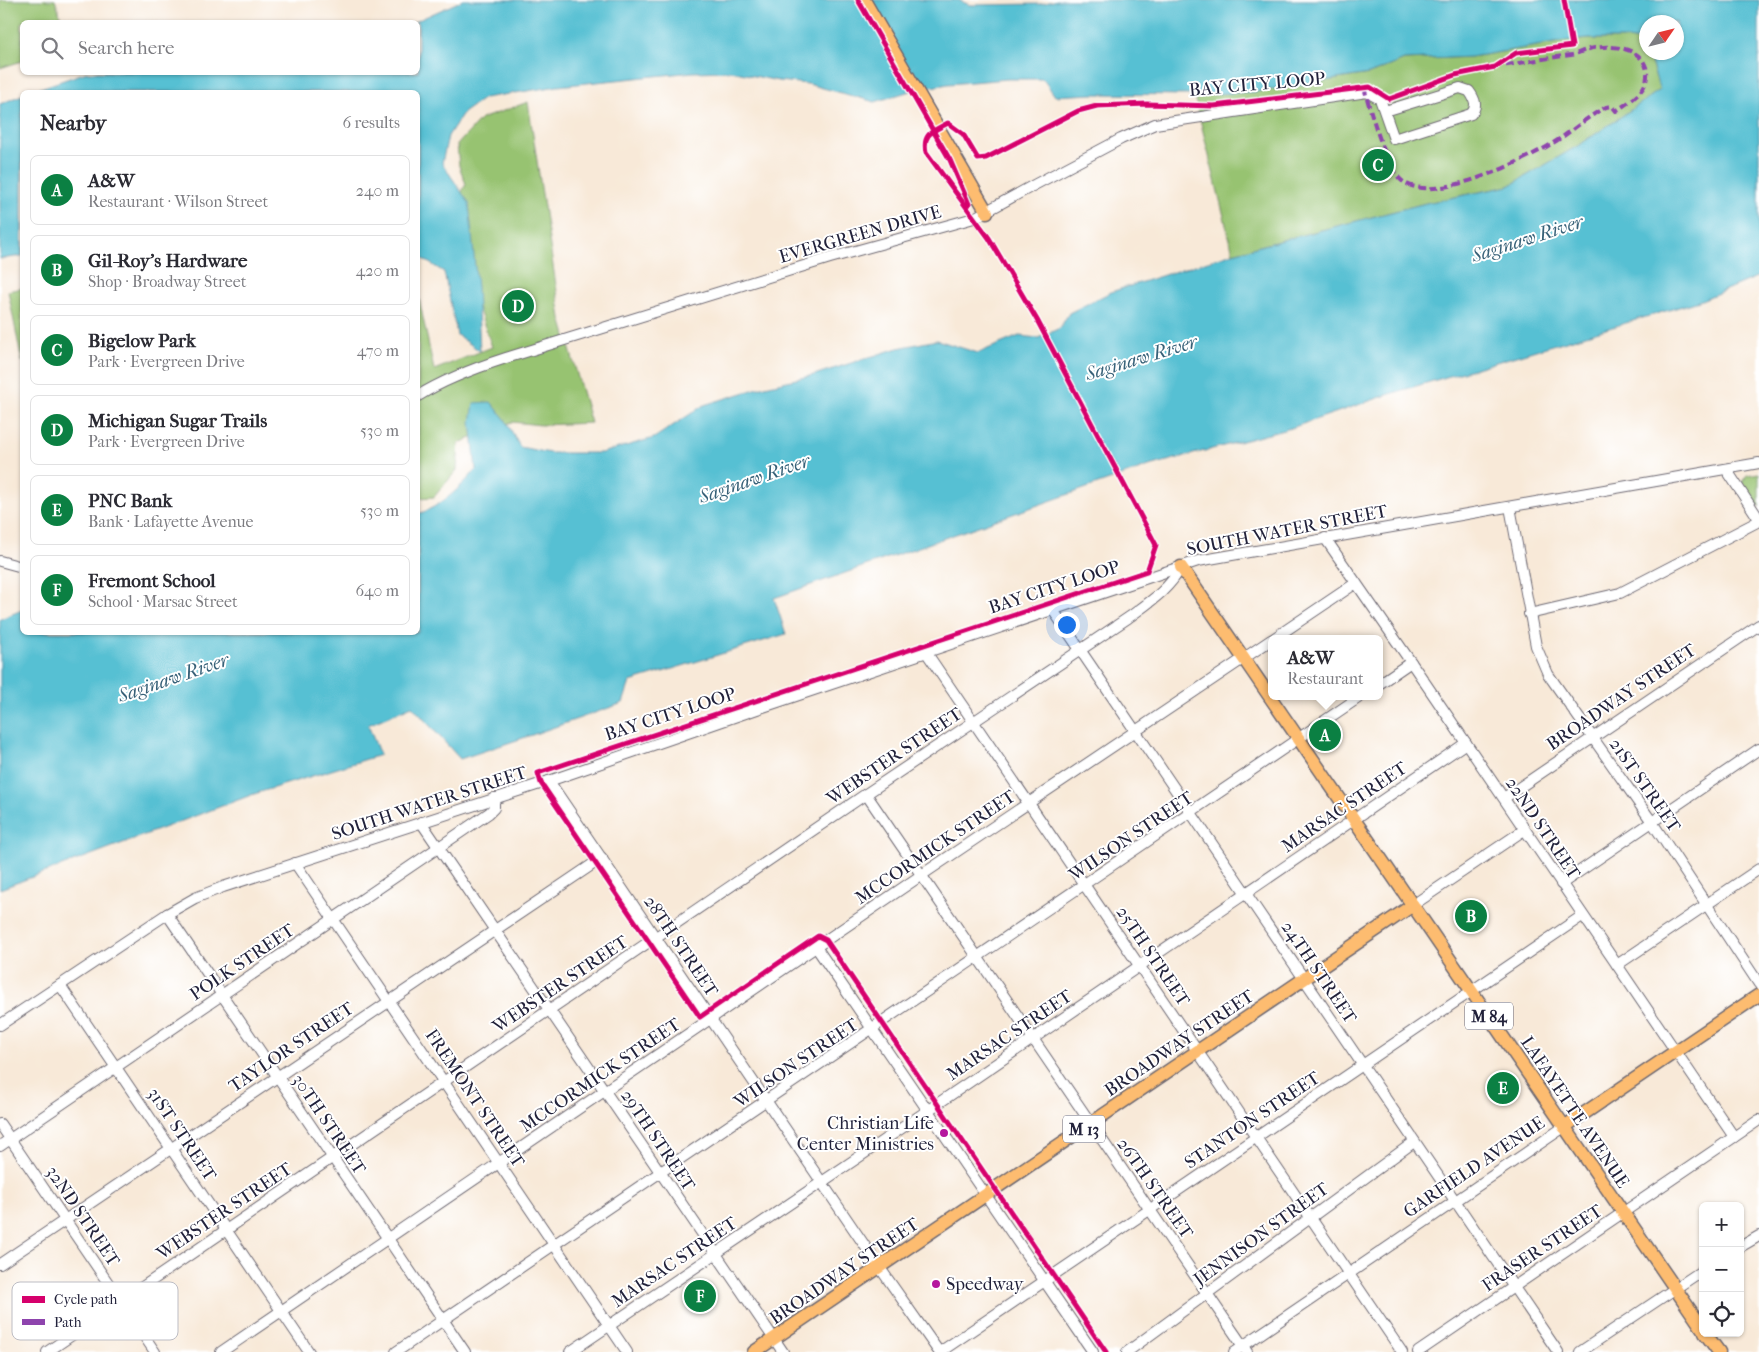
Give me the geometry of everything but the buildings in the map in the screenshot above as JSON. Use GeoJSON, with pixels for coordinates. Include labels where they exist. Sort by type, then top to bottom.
{"type":"FeatureCollection","features":[{"type":"Feature","properties":{"kind":"main road"},"geometry":{"type":"LineString","coordinates":[[864,0],[987,212]]}},
{"type":"Feature","properties":{"kind":"main road","name":"LAFAYETTE AVENUE"},"geometry":{"type":"LineString","coordinates":[[1181,567],[1268,692]]}},
{"type":"Feature","properties":{"kind":"main road","name":"LAFAYETTE AVENUE"},"geometry":{"type":"LineString","coordinates":[[1273,700],[1699,1323]]}},
{"type":"Feature","properties":{"kind":"main road","name":"BROADWAY STREET"},"geometry":{"type":"LineString","coordinates":[[754,1352],[1414,905]]}},
{"type":"Feature","properties":{"kind":"main road","name":"GARFIELD AVENUE"},"geometry":{"type":"LineString","coordinates":[[1564,1128],[1759,995]]}},
{"type":"Feature","properties":{"kind":"main road"},"geometry":{"type":"LineString","coordinates":[[1708,1337],[1719,1352]]}},
{"type":"Feature","properties":{"kind":"street","name":"EVERGREEN DRIVE"},"geometry":{"type":"LineString","coordinates":[[420,395],[466,371],[506,358],[830,258],[974,218],[1044,179],[1154,124],[1367,92],[1380,99],[1384,111],[1394,139],[1471,114],[1475,109],[1475,99],[1469,90],[1460,88],[1384,111]]}},
{"type":"Feature","properties":{"kind":"street","name":"SOUTH WATER STREET"},"geometry":{"type":"LineString","coordinates":[[0,1025],[167,914],[195,898],[222,887],[549,781],[1198,561],[1759,463]]}},
{"type":"Feature","properties":{"kind":"street"},"geometry":{"type":"LineString","coordinates":[[1529,614],[1620,593],[1759,520],[1726,469]]}},
{"type":"Feature","properties":{"kind":"street","name":"21ST STREET"},"geometry":{"type":"LineString","coordinates":[[1510,507],[1529,614],[1541,661],[1548,674],[1652,822],[1759,984]]}},
{"type":"Feature","properties":{"kind":"street","name":"22ND STREET"},"geometry":{"type":"LineString","coordinates":[[1325,538],[1734,1137]]}},
{"type":"Feature","properties":{"kind":"street"},"geometry":{"type":"LineString","coordinates":[[0,561],[20,566]]}},
{"type":"Feature","properties":{"kind":"street","name":"WEBSTER STREET"},"geometry":{"type":"LineString","coordinates":[[150,1282],[1080,650],[1156,597],[1176,577],[1181,567]]}},
{"type":"Feature","properties":{"kind":"street","name":"MCCORMICK STREET"},"geometry":{"type":"LineString","coordinates":[[1279,635],[1356,583]]}},
{"type":"Feature","properties":{"kind":"street","name":"24TH STREET"},"geometry":{"type":"LineString","coordinates":[[1053,610],[1558,1352]]}},
{"type":"Feature","properties":{"kind":"street","name":"BROADWAY STREET"},"geometry":{"type":"LineString","coordinates":[[1504,798],[1759,625]]}},
{"type":"Feature","properties":{"kind":"street","name":"MCCORMICK STREET"},"geometry":{"type":"LineString","coordinates":[[221,1352],[922,875],[1268,643]]}},
{"type":"Feature","properties":{"kind":"street","name":"25TH STREET"},"geometry":{"type":"LineString","coordinates":[[926,652],[1402,1352]]}},
{"type":"Feature","properties":{"kind":"street"},"geometry":{"type":"LineString","coordinates":[[1383,681],[1411,662]]}},
{"type":"Feature","properties":{"kind":"street","name":"WILSON STREET"},"geometry":{"type":"LineString","coordinates":[[396,1352],[1355,700]]}},
{"type":"Feature","properties":{"kind":"street","name":"MARSAC STREET"},"geometry":{"type":"LineString","coordinates":[[570,1352],[1466,743]]}},
{"type":"Feature","properties":{"kind":"street"},"geometry":{"type":"LineString","coordinates":[[1561,884],[1759,749]]}},
{"type":"Feature","properties":{"kind":"street","name":"28TH STREET"},"geometry":{"type":"LineString","coordinates":[[549,781],[880,1268],[940,1352]]}},
{"type":"Feature","properties":{"kind":"street","name":"26TH STREET"},"geometry":{"type":"LineString","coordinates":[[866,794],[1245,1349]]}},
{"type":"Feature","properties":{"kind":"street","name":"POLK STREET"},"geometry":{"type":"LineString","coordinates":[[0,1146],[489,813],[494,808],[494,798]]}},
{"type":"Feature","properties":{"kind":"street","name":"29TH STREET"},"geometry":{"type":"LineString","coordinates":[[421,822],[783,1352]]}},
{"type":"Feature","properties":{"kind":"street","name":"BROADWAY STREET"},"geometry":{"type":"LineString","coordinates":[[1414,905],[1524,830]]}},
{"type":"Feature","properties":{"kind":"street","name":"TAYLOR STREET"},"geometry":{"type":"LineString","coordinates":[[0,1264],[495,928],[602,858]]}},
{"type":"Feature","properties":{"kind":"street","name":"FREMONT STREET"},"geometry":{"type":"LineString","coordinates":[[295,864],[627,1352]]}},
{"type":"Feature","properties":{"kind":"street"},"geometry":{"type":"LineString","coordinates":[[1617,965],[1759,869]]}},
{"type":"Feature","properties":{"kind":"street","name":"30TH STREET"},"geometry":{"type":"LineString","coordinates":[[167,914],[465,1352]]}},
{"type":"Feature","properties":{"kind":"street","name":"STANTON STREET"},"geometry":{"type":"LineString","coordinates":[[940,1352],[1582,916]]}},
{"type":"Feature","properties":{"kind":"street"},"geometry":{"type":"LineString","coordinates":[[816,947],[1092,1352]]}},
{"type":"Feature","properties":{"kind":"street","name":"31ST STREET"},"geometry":{"type":"LineString","coordinates":[[60,985],[309,1352]]}},
{"type":"Feature","properties":{"kind":"street","name":"FRASER STREET"},"geometry":{"type":"LineString","coordinates":[[1418,1352],[1759,1120]]}},
{"type":"Feature","properties":{"kind":"street","name":"32ND STREET"},"geometry":{"type":"LineString","coordinates":[[0,1124],[107,1282]]}},
{"type":"Feature","properties":{"kind":"street","name":"GARFIELD AVENUE"},"geometry":{"type":"LineString","coordinates":[[1234,1352],[1245,1349],[1455,1200],[1564,1128]]}},
{"type":"Feature","properties":{"kind":"street","name":"JENNISON STREET"},"geometry":{"type":"LineString","coordinates":[[1127,1352],[1414,1142]]}},
{"type":"Feature","properties":{"kind":"street"},"geometry":{"type":"LineString","coordinates":[[1744,1245],[1759,1236]]}},
{"type":"Feature","properties":{"kind":"street"},"geometry":{"type":"LineString","coordinates":[[1580,1352],[1699,1272]]}},
{"type":"Feature","properties":{"kind":"street","name":"WEBSTER STREET"},"geometry":{"type":"LineString","coordinates":[[47,1352],[65,1340]]}},
{"type":"Feature","properties":{"kind":"street","name":"32ND STREET"},"geometry":{"type":"LineString","coordinates":[[147,1340],[155,1352]]}},
{"type":"Feature","properties":{"kind":"green space"},"geometry":{"type":"Polygon","coordinates":[[[0,0],[55,0],[60,20],[20,20],[20,62],[0,68],[0,0]]]}},
{"type":"Feature","properties":{"kind":"green space"},"geometry":{"type":"Polygon","coordinates":[[[1589,39],[1628,39],[1639,41],[1639,60],[1650,60],[1660,90],[1581,144],[1509,186],[1426,203],[1233,253],[1194,95],[1254,92],[1369,74],[1404,60],[1471,57],[1589,39]]]}},
{"type":"Feature","properties":{"kind":"green space"},"geometry":{"type":"Polygon","coordinates":[[[528,102],[561,318],[591,423],[541,425],[512,422],[459,443],[457,470],[434,497],[420,498],[420,304],[434,370],[492,347],[454,239],[420,186],[447,219],[466,184],[459,166],[457,145],[481,119],[528,102]]]}},
{"type":"Feature","properties":{"kind":"green space"},"geometry":{"type":"Polygon","coordinates":[[[20,288],[20,352],[8,291],[20,288]]]}},
{"type":"Feature","properties":{"kind":"green space"},"geometry":{"type":"Polygon","coordinates":[[[1759,473],[1759,507],[1742,482],[1747,475],[1759,473]]]}},
{"type":"Feature","properties":{"kind":"water","name":"Saginaw River"},"geometry":{"type":"Polygon","coordinates":[[[463,0],[958,0],[970,5],[1040,4],[1058,0],[1759,0],[1759,276],[1699,301],[1393,393],[1291,428],[1152,465],[774,598],[786,634],[630,682],[623,703],[460,759],[412,706],[368,725],[380,755],[254,794],[0,889],[0,619],[20,611],[20,635],[420,635],[420,513],[434,507],[449,496],[476,470],[471,422],[474,403],[491,402],[505,419],[520,447],[550,453],[601,453],[654,438],[704,405],[765,386],[814,375],[898,348],[937,340],[978,353],[1019,336],[1038,338],[1060,328],[1069,313],[1111,292],[1233,253],[1426,203],[1509,186],[1581,144],[1660,90],[1650,60],[1684,60],[1684,15],[1639,15],[1639,41],[1628,39],[1589,39],[1471,57],[1404,60],[1369,74],[1254,92],[1194,95],[1092,94],[1055,96],[1043,79],[1007,79],[948,84],[910,91],[875,102],[808,84],[778,81],[731,71],[693,72],[558,86],[484,98],[463,113],[448,136],[442,163],[469,203],[477,287],[480,351],[457,335],[444,272],[420,257],[420,90],[35,90],[78,75],[420,75],[420,20],[418,20],[463,0]]]}},
{"type":"Feature","properties":{"kind":"water"},"geometry":{"type":"Polygon","coordinates":[[[20,96],[20,256],[0,259],[0,104],[20,96]]]}},
{"type":"Feature","properties":{"kind":"marked path"},"geometry":{"type":"LineString","coordinates":[[1364,87],[1379,136],[1394,172],[1400,179],[1413,187],[1432,188],[1476,179],[1539,151],[1606,107],[1612,106],[1616,111],[1638,95],[1647,78],[1647,71],[1639,56],[1615,47],[1597,47],[1571,55],[1502,66]]}},
{"type":"Feature","properties":{"kind":"cycle path"},"geometry":{"type":"LineString","coordinates":[[858,0],[950,160],[969,204]]}},
{"type":"Feature","properties":{"kind":"cycle path","name":"BAY CITY LOOP"},"geometry":{"type":"LineString","coordinates":[[1106,1352],[826,940],[818,936],[700,1017],[541,783],[538,773],[1147,571],[1156,545],[1037,320],[989,238],[926,152],[926,141],[930,133],[948,123],[963,134],[978,159],[986,158],[1078,111],[1097,106],[1147,104],[1214,106],[1370,87],[1389,99],[1455,75],[1495,67],[1516,53],[1572,46],[1564,0]]}},
{"type":"Feature","properties":{"kind":"place","name":"Bigelow Park"},"geometry":{"type":"Point","coordinates":[1378,165]}},
{"type":"Feature","properties":{"kind":"place","name":"Michigan Sugar Trails"},"geometry":{"type":"Point","coordinates":[518,306]}},
{"type":"Feature","properties":{"kind":"place","name":"A&W"},"geometry":{"type":"Point","coordinates":[1325,735]}},
{"type":"Feature","properties":{"kind":"place","name":"Gil-Roy's Hardware"},"geometry":{"type":"Point","coordinates":[1471,916]}},
{"type":"Feature","properties":{"kind":"place","name":"PNC Bank"},"geometry":{"type":"Point","coordinates":[1503,1088]}},
{"type":"Feature","properties":{"kind":"place","name":"Christian Life Center Ministries"},"geometry":{"type":"Point","coordinates":[944,1133]}},
{"type":"Feature","properties":{"kind":"place","name":"Speedway"},"geometry":{"type":"Point","coordinates":[936,1284]}},
{"type":"Feature","properties":{"kind":"place","name":"Fremont School"},"geometry":{"type":"Point","coordinates":[700,1296]}}]}
